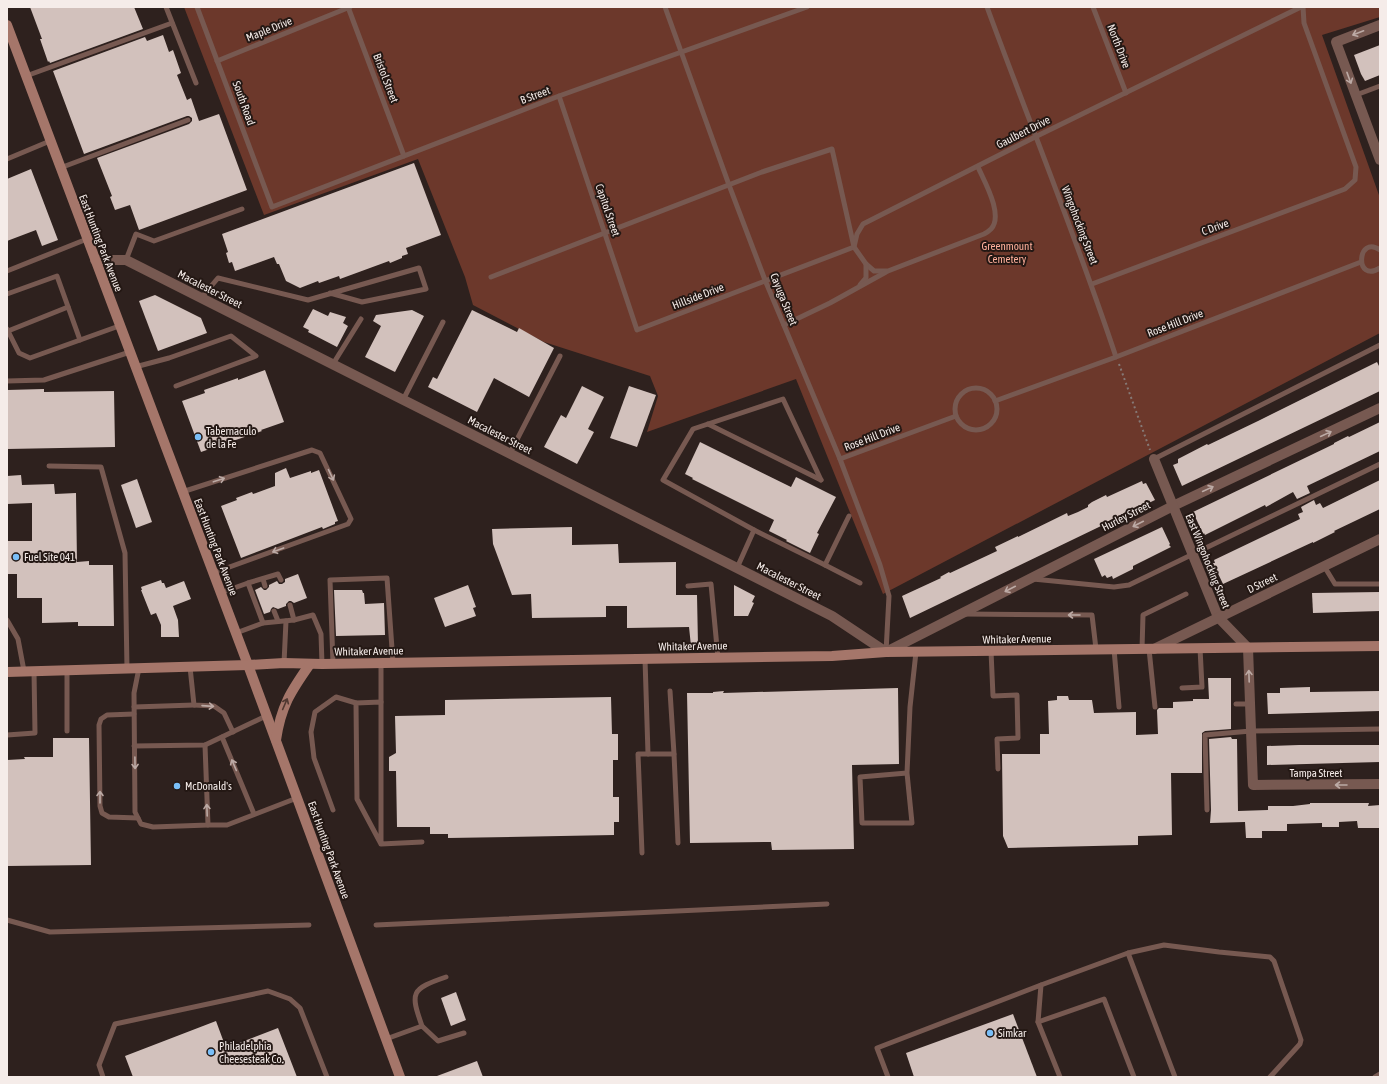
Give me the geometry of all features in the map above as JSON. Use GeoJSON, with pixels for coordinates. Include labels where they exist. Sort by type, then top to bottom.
{"type":"FeatureCollection","features":[{"type":"Feature","properties":{"kind":"main road","name":"East Hunting Park Avenue"},"geometry":{"type":"LineString","coordinates":[[7,26],[236,633],[400,1077]]}},
{"type":"Feature","properties":{"kind":"main road","name":"Whitaker Avenue"},"geometry":{"type":"LineString","coordinates":[[7,672],[248,666],[284,662],[333,664],[832,656],[886,652],[1380,646]]}},
{"type":"Feature","properties":{"kind":"main road"},"geometry":{"type":"LineString","coordinates":[[276,742],[278,723],[283,709],[291,691],[310,664]]}},
{"type":"Feature","properties":{"kind":"street"},"geometry":{"type":"LineString","coordinates":[[1379,156],[1336,42],[1380,25]]}},
{"type":"Feature","properties":{"kind":"street","name":"Macalester Street"},"geometry":{"type":"LineString","coordinates":[[95,260],[126,260],[832,616],[886,652]]}},
{"type":"Feature","properties":{"kind":"street","name":"Hurley Street"},"geometry":{"type":"LineString","coordinates":[[886,652],[1173,506],[1380,408]]}},
{"type":"Feature","properties":{"kind":"street","name":"East Wingohocking Street"},"geometry":{"type":"LineString","coordinates":[[1152,455],[1218,617],[1248,648]]}},
{"type":"Feature","properties":{"kind":"street","name":"D Street"},"geometry":{"type":"LineString","coordinates":[[1149,649],[1380,539]]}},
{"type":"Feature","properties":{"kind":"street"},"geometry":{"type":"LineString","coordinates":[[1248,648],[1251,731]]}},
{"type":"Feature","properties":{"kind":"street","name":"Tampa Street"},"geometry":{"type":"LineString","coordinates":[[1251,731],[1253,785],[1380,784]]}},
{"type":"Feature","properties":{"kind":"lane"},"geometry":{"type":"LineString","coordinates":[[166,7],[196,83]]}},
{"type":"Feature","properties":{"kind":"lane","name":"South Road"},"geometry":{"type":"LineString","coordinates":[[197,7],[272,207]]}},
{"type":"Feature","properties":{"kind":"lane","name":"Maple Drive"},"geometry":{"type":"LineString","coordinates":[[217,61],[349,7]]}},
{"type":"Feature","properties":{"kind":"lane","name":"Bristol Street"},"geometry":{"type":"LineString","coordinates":[[349,7],[404,156]]}},
{"type":"Feature","properties":{"kind":"lane","name":"Cayuga Street"},"geometry":{"type":"LineString","coordinates":[[665,7],[765,280],[840,459],[880,565],[889,596],[886,652]]}},
{"type":"Feature","properties":{"kind":"lane","name":"B Street"},"geometry":{"type":"LineString","coordinates":[[272,207],[559,96],[807,7]]}},
{"type":"Feature","properties":{"kind":"lane","name":"Wingohocking Street"},"geometry":{"type":"LineString","coordinates":[[987,7],[1092,284],[1116,357]]}},
{"type":"Feature","properties":{"kind":"lane","name":"North Drive"},"geometry":{"type":"LineString","coordinates":[[1093,7],[1126,93]]}},
{"type":"Feature","properties":{"kind":"lane","name":"Gaulbert Drive"},"geometry":{"type":"LineString","coordinates":[[854,247],[857,234],[863,224],[1035,137],[1302,7]]}},
{"type":"Feature","properties":{"kind":"lane","name":"C Drive"},"geometry":{"type":"LineString","coordinates":[[1092,284],[1345,189],[1355,180],[1356,167],[1304,23],[1302,7]]}},
{"type":"Feature","properties":{"kind":"lane"},"geometry":{"type":"LineString","coordinates":[[26,76],[172,22]]}},
{"type":"Feature","properties":{"kind":"lane"},"geometry":{"type":"LineString","coordinates":[[1356,95],[1380,86]]}},
{"type":"Feature","properties":{"kind":"lane","name":"Capitol Street"},"geometry":{"type":"LineString","coordinates":[[559,96],[637,330]]}},
{"type":"Feature","properties":{"kind":"lane"},"geometry":{"type":"LineString","coordinates":[[60,168],[188,120]]}},
{"type":"Feature","properties":{"kind":"lane"},"geometry":{"type":"LineString","coordinates":[[7,158],[50,141]]}},
{"type":"Feature","properties":{"kind":"lane"},"geometry":{"type":"LineString","coordinates":[[491,277],[762,172],[832,149],[854,247],[866,264],[874,271],[888,271]]}},
{"type":"Feature","properties":{"kind":"lane"},"geometry":{"type":"LineString","coordinates":[[784,325],[888,271],[984,234],[992,228],[996,220],[996,210],[978,167]]}},
{"type":"Feature","properties":{"kind":"lane"},"geometry":{"type":"LineString","coordinates":[[126,260],[136,234],[154,241],[242,209]]}},
{"type":"Feature","properties":{"kind":"lane"},"geometry":{"type":"LineString","coordinates":[[7,271],[87,239]]}},
{"type":"Feature","properties":{"kind":"lane"},"geometry":{"type":"LineString","coordinates":[[765,280],[854,247]]}},
{"type":"Feature","properties":{"kind":"lane"},"geometry":{"type":"LineString","coordinates":[[1380,250],[1374,247],[1367,249],[1362,254],[1361,262],[1363,266],[1369,270],[1376,270],[1380,268]]}},
{"type":"Feature","properties":{"kind":"lane","name":"Rose Hill Drive"},"geometry":{"type":"LineString","coordinates":[[995,401],[1116,357],[1361,262]]}},
{"type":"Feature","properties":{"kind":"lane"},"geometry":{"type":"LineString","coordinates":[[860,286],[866,278],[866,264]]}},
{"type":"Feature","properties":{"kind":"lane"},"geometry":{"type":"LineString","coordinates":[[201,298],[218,278],[308,300],[330,293],[419,268],[426,289],[362,302],[330,293]]}},
{"type":"Feature","properties":{"kind":"lane"},"geometry":{"type":"LineString","coordinates":[[7,294],[57,276],[80,340]]}},
{"type":"Feature","properties":{"kind":"lane","name":"Hillside Drive"},"geometry":{"type":"LineString","coordinates":[[637,330],[765,280]]}},
{"type":"Feature","properties":{"kind":"lane"},"geometry":{"type":"LineString","coordinates":[[68,307],[8,330],[19,353],[30,358],[120,326]]}},
{"type":"Feature","properties":{"kind":"lane"},"geometry":{"type":"LineString","coordinates":[[333,364],[361,319]]}},
{"type":"Feature","properties":{"kind":"lane"},"geometry":{"type":"LineString","coordinates":[[403,400],[443,322]]}},
{"type":"Feature","properties":{"kind":"lane"},"geometry":{"type":"LineString","coordinates":[[135,367],[169,358],[231,336],[256,356],[176,386]]}},
{"type":"Feature","properties":{"kind":"lane"},"geometry":{"type":"LineString","coordinates":[[1152,455],[1380,345]]}},
{"type":"Feature","properties":{"kind":"lane"},"geometry":{"type":"LineString","coordinates":[[7,381],[44,380],[130,352]]}},
{"type":"Feature","properties":{"kind":"lane"},"geometry":{"type":"LineString","coordinates":[[510,453],[560,356]]}},
{"type":"Feature","properties":{"kind":"lane"},"geometry":{"type":"LineString","coordinates":[[979,388],[986,390],[992,395],[995,401],[997,408],[993,420],[983,428],[970,429],[964,426],[956,416],[956,401],[965,390],[979,388]]}},
{"type":"Feature","properties":{"kind":"lane"},"geometry":{"type":"LineString","coordinates":[[708,424],[821,480],[783,399],[708,424],[694,429],[663,480],[754,530],[860,583]]}},
{"type":"Feature","properties":{"kind":"lane","name":"Rose Hill Drive"},"geometry":{"type":"LineString","coordinates":[[840,459],[956,416]]}},
{"type":"Feature","properties":{"kind":"lane"},"geometry":{"type":"LineString","coordinates":[[182,492],[312,450],[320,453],[352,519],[348,524],[213,573]]}},
{"type":"Feature","properties":{"kind":"lane"},"geometry":{"type":"LineString","coordinates":[[1030,579],[1114,587],[1129,585],[1380,464]]}},
{"type":"Feature","properties":{"kind":"lane"},"geometry":{"type":"LineString","coordinates":[[49,466],[101,467],[125,553],[127,669]]}},
{"type":"Feature","properties":{"kind":"lane"},"geometry":{"type":"LineString","coordinates":[[825,565],[849,516]]}},
{"type":"Feature","properties":{"kind":"lane"},"geometry":{"type":"LineString","coordinates":[[737,568],[754,530]]}},
{"type":"Feature","properties":{"kind":"lane"},"geometry":{"type":"LineString","coordinates":[[1324,566],[1335,584],[1380,584]]}},
{"type":"Feature","properties":{"kind":"lane"},"geometry":{"type":"LineString","coordinates":[[220,593],[278,574],[281,580]]}},
{"type":"Feature","properties":{"kind":"lane"},"geometry":{"type":"LineString","coordinates":[[333,664],[330,580],[380,578],[387,578],[393,663]]}},
{"type":"Feature","properties":{"kind":"lane"},"geometry":{"type":"LineString","coordinates":[[263,579],[265,586]]}},
{"type":"Feature","properties":{"kind":"lane"},"geometry":{"type":"LineString","coordinates":[[248,583],[262,623]]}},
{"type":"Feature","properties":{"kind":"lane"},"geometry":{"type":"LineString","coordinates":[[688,586],[712,584],[718,658]]}},
{"type":"Feature","properties":{"kind":"lane"},"geometry":{"type":"LineString","coordinates":[[1155,707],[1149,649],[1143,616],[1186,594]]}},
{"type":"Feature","properties":{"kind":"lane"},"geometry":{"type":"LineString","coordinates":[[290,605],[294,620]]}},
{"type":"Feature","properties":{"kind":"lane"},"geometry":{"type":"LineString","coordinates":[[274,611],[278,621]]}},
{"type":"Feature","properties":{"kind":"lane"},"geometry":{"type":"LineString","coordinates":[[960,614],[1092,615],[1096,649]]}},
{"type":"Feature","properties":{"kind":"lane"},"geometry":{"type":"LineString","coordinates":[[236,633],[262,623],[294,620],[313,615],[321,634],[322,664]]}},
{"type":"Feature","properties":{"kind":"lane"},"geometry":{"type":"LineString","coordinates":[[7,620],[18,639],[29,671],[35,733],[7,735]]}},
{"type":"Feature","properties":{"kind":"lane"},"geometry":{"type":"LineString","coordinates":[[284,662],[286,621]]}},
{"type":"Feature","properties":{"kind":"lane"},"geometry":{"type":"LineString","coordinates":[[1182,688],[1202,687],[1200,648]]}},
{"type":"Feature","properties":{"kind":"lane"},"geometry":{"type":"LineString","coordinates":[[1114,649],[1120,707]]}},
{"type":"Feature","properties":{"kind":"lane"},"geometry":{"type":"LineString","coordinates":[[991,651],[993,696],[1017,695],[1018,738],[997,739],[998,769]]}},
{"type":"Feature","properties":{"kind":"lane"},"geometry":{"type":"LineString","coordinates":[[908,773],[860,777],[862,824],[912,823],[908,773],[910,707],[916,652]]}},
{"type":"Feature","properties":{"kind":"lane"},"geometry":{"type":"LineString","coordinates":[[645,659],[648,754]]}},
{"type":"Feature","properties":{"kind":"lane"},"geometry":{"type":"LineString","coordinates":[[381,663],[381,844]]}},
{"type":"Feature","properties":{"kind":"lane"},"geometry":{"type":"LineString","coordinates":[[190,667],[194,705]]}},
{"type":"Feature","properties":{"kind":"lane"},"geometry":{"type":"LineString","coordinates":[[139,668],[134,693],[134,746],[135,812],[141,824],[153,827],[227,825],[297,798]]}},
{"type":"Feature","properties":{"kind":"lane"},"geometry":{"type":"LineString","coordinates":[[67,670],[67,731]]}},
{"type":"Feature","properties":{"kind":"lane"},"geometry":{"type":"LineString","coordinates":[[670,691],[678,843]]}},
{"type":"Feature","properties":{"kind":"lane"},"geometry":{"type":"LineString","coordinates":[[333,810],[314,758],[311,732],[315,712],[336,697],[356,703],[381,702]]}},
{"type":"Feature","properties":{"kind":"lane"},"geometry":{"type":"LineString","coordinates":[[356,703],[357,799],[381,844]]}},
{"type":"Feature","properties":{"kind":"lane"},"geometry":{"type":"LineString","coordinates":[[1236,704],[1250,704]]}},
{"type":"Feature","properties":{"kind":"lane"},"geometry":{"type":"LineString","coordinates":[[134,707],[194,705],[214,706],[224,713],[233,732]]}},
{"type":"Feature","properties":{"kind":"lane"},"geometry":{"type":"LineString","coordinates":[[134,714],[107,715],[101,719],[99,725],[100,806],[102,813],[109,817],[138,818]]}},
{"type":"Feature","properties":{"kind":"lane"},"geometry":{"type":"LineString","coordinates":[[134,746],[205,745],[266,716]]}},
{"type":"Feature","properties":{"kind":"lane"},"geometry":{"type":"LineString","coordinates":[[1207,810],[1205,735],[1251,731],[1380,729]]}},
{"type":"Feature","properties":{"kind":"lane"},"geometry":{"type":"LineString","coordinates":[[222,737],[254,814]]}},
{"type":"Feature","properties":{"kind":"lane"},"geometry":{"type":"LineString","coordinates":[[205,745],[208,825]]}},
{"type":"Feature","properties":{"kind":"lane"},"geometry":{"type":"LineString","coordinates":[[642,853],[638,754],[674,754]]}},
{"type":"Feature","properties":{"kind":"lane"},"geometry":{"type":"LineString","coordinates":[[381,844],[422,842]]}},
{"type":"Feature","properties":{"kind":"lane"},"geometry":{"type":"LineString","coordinates":[[376,925],[826,904]]}},
{"type":"Feature","properties":{"kind":"lane"},"geometry":{"type":"LineString","coordinates":[[7,920],[50,932],[309,925]]}},
{"type":"Feature","properties":{"kind":"lane"},"geometry":{"type":"LineString","coordinates":[[888,1077],[877,1048],[1128,953],[1164,945],[1270,957],[1274,961],[1301,1040],[1300,1044],[1270,1077]]}},
{"type":"Feature","properties":{"kind":"lane"},"geometry":{"type":"LineString","coordinates":[[1128,953],[1175,1077]]}},
{"type":"Feature","properties":{"kind":"lane"},"geometry":{"type":"LineString","coordinates":[[446,977],[430,982],[419,988],[415,997],[415,1005],[422,1026],[438,1041],[464,1033]]}},
{"type":"Feature","properties":{"kind":"lane"},"geometry":{"type":"LineString","coordinates":[[1041,985],[1038,1022],[1060,1077]]}},
{"type":"Feature","properties":{"kind":"lane"},"geometry":{"type":"LineString","coordinates":[[103,1077],[99,1065],[115,1024],[268,991],[290,999],[300,1008],[327,1077]]}},
{"type":"Feature","properties":{"kind":"lane"},"geometry":{"type":"LineString","coordinates":[[1038,1022],[1104,999],[1134,1077]]}},
{"type":"Feature","properties":{"kind":"lane"},"geometry":{"type":"LineString","coordinates":[[386,1039],[422,1026]]}},
{"type":"Feature","properties":{"kind":"lane"},"geometry":{"type":"LineString","coordinates":[[1375,1077],[1380,1074]]}},
{"type":"Feature","properties":{"kind":"path"},"geometry":{"type":"LineString","coordinates":[[1116,357],[1152,455]]}},
{"type":"Feature","properties":{"kind":"green space","name":"Greenmount Cemetery"},"geometry":{"type":"Polygon","coordinates":[[[184,7],[1380,7],[1380,17],[1322,35],[1380,198],[1380,333],[883,594],[796,379],[647,432],[658,396],[650,376],[544,342],[473,305],[465,277],[418,159],[264,215],[184,7]]]}},
{"type":"Feature","properties":{"kind":"building"},"geometry":{"type":"Polygon","coordinates":[[[30,7],[134,7],[143,29],[50,63],[49,61],[48,62],[40,39],[42,39],[30,7]]]}},
{"type":"Feature","properties":{"kind":"building"},"geometry":{"type":"Polygon","coordinates":[[[163,35],[169,52],[173,50],[181,73],[177,75],[187,100],[191,98],[199,121],[219,114],[247,190],[139,230],[130,205],[115,210],[110,197],[112,196],[97,158],[189,124],[192,121],[192,118],[187,116],[84,154],[53,71],[145,37],[147,41],[163,35]]]}},
{"type":"Feature","properties":{"kind":"building"},"geometry":{"type":"Polygon","coordinates":[[[1380,45],[1380,75],[1365,81],[1354,55],[1380,45]]]}},
{"type":"Feature","properties":{"kind":"building"},"geometry":{"type":"Polygon","coordinates":[[[414,163],[441,235],[406,248],[408,254],[402,256],[402,258],[390,263],[389,261],[340,279],[339,276],[319,283],[318,281],[300,288],[286,281],[279,264],[277,264],[274,257],[235,271],[232,262],[229,263],[226,253],[228,252],[222,234],[414,163]]]}},
{"type":"Feature","properties":{"kind":"building"},"geometry":{"type":"Polygon","coordinates":[[[31,169],[58,240],[42,246],[36,230],[7,241],[7,179],[31,169]]]}},
{"type":"Feature","properties":{"kind":"building"},"geometry":{"type":"Polygon","coordinates":[[[155,295],[201,318],[207,333],[158,351],[139,301],[155,295]]]}},
{"type":"Feature","properties":{"kind":"building"},"geometry":{"type":"Polygon","coordinates":[[[313,309],[328,316],[330,312],[346,317],[343,323],[348,326],[337,347],[308,332],[309,330],[303,327],[313,309]]]}},
{"type":"Feature","properties":{"kind":"building"},"geometry":{"type":"Polygon","coordinates":[[[412,310],[424,316],[395,372],[365,357],[381,326],[373,321],[376,315],[412,310]]]}},
{"type":"Feature","properties":{"kind":"building"},"geometry":{"type":"Polygon","coordinates":[[[472,310],[517,332],[519,328],[554,348],[529,397],[494,378],[477,412],[428,387],[433,377],[437,379],[472,310]]]}},
{"type":"Feature","properties":{"kind":"building"},"geometry":{"type":"Polygon","coordinates":[[[1377,362],[1380,368],[1380,391],[1182,486],[1173,465],[1178,463],[1178,459],[1377,362]]]}},
{"type":"Feature","properties":{"kind":"building"},"geometry":{"type":"Polygon","coordinates":[[[265,370],[284,422],[201,452],[182,401],[205,393],[204,390],[265,370]]]}},
{"type":"Feature","properties":{"kind":"building"},"geometry":{"type":"Polygon","coordinates":[[[582,386],[604,397],[588,429],[594,432],[577,464],[544,447],[561,415],[566,418],[582,386]]]}},
{"type":"Feature","properties":{"kind":"building"},"geometry":{"type":"Polygon","coordinates":[[[629,386],[656,395],[637,447],[610,438],[629,386]]]}},
{"type":"Feature","properties":{"kind":"building"},"geometry":{"type":"Polygon","coordinates":[[[44,389],[44,392],[114,391],[115,447],[7,449],[7,390],[44,389]]]}},
{"type":"Feature","properties":{"kind":"building"},"geometry":{"type":"Polygon","coordinates":[[[1380,422],[1380,451],[1307,486],[1310,493],[1297,499],[1293,492],[1266,507],[1265,505],[1205,535],[1204,533],[1203,534],[1193,512],[1348,436],[1349,437],[1380,422]]]}},
{"type":"Feature","properties":{"kind":"building"},"geometry":{"type":"Polygon","coordinates":[[[700,442],[791,487],[796,477],[836,497],[817,533],[819,534],[810,553],[769,531],[774,520],[692,479],[693,478],[685,474],[700,442]]]}},
{"type":"Feature","properties":{"kind":"building"},"geometry":{"type":"Polygon","coordinates":[[[286,468],[290,478],[319,470],[338,521],[335,522],[335,524],[323,529],[322,527],[241,558],[221,506],[252,492],[253,494],[275,486],[275,473],[286,468]]]}},
{"type":"Feature","properties":{"kind":"building"},"geometry":{"type":"Polygon","coordinates":[[[21,475],[22,485],[54,484],[55,494],[76,493],[77,562],[89,561],[89,565],[113,565],[114,626],[78,626],[78,622],[42,623],[42,598],[17,598],[17,574],[7,574],[7,541],[32,541],[32,503],[7,504],[7,476],[21,475]]]}},
{"type":"Feature","properties":{"kind":"building"},"geometry":{"type":"Polygon","coordinates":[[[137,479],[152,522],[136,528],[121,485],[137,479]]]}},
{"type":"Feature","properties":{"kind":"building"},"geometry":{"type":"Polygon","coordinates":[[[1380,480],[1380,509],[1313,543],[1223,584],[1213,563],[1215,563],[1214,560],[1300,519],[1298,514],[1303,512],[1301,507],[1314,500],[1316,505],[1320,503],[1323,508],[1380,480]]]}},
{"type":"Feature","properties":{"kind":"building"},"geometry":{"type":"Polygon","coordinates":[[[1142,481],[1143,484],[1146,483],[1155,500],[910,618],[902,596],[941,578],[940,577],[949,572],[950,573],[997,551],[995,547],[1067,513],[1068,516],[1078,512],[1088,507],[1088,505],[1092,502],[1106,495],[1107,497],[1142,481]]]}},
{"type":"Feature","properties":{"kind":"building"},"geometry":{"type":"Polygon","coordinates":[[[572,527],[572,545],[618,544],[619,563],[676,562],[676,595],[697,595],[698,645],[691,646],[689,627],[627,628],[627,606],[606,606],[606,617],[532,618],[531,594],[512,595],[493,544],[492,529],[572,527]]]}},
{"type":"Feature","properties":{"kind":"building"},"geometry":{"type":"Polygon","coordinates":[[[1162,527],[1171,547],[1133,566],[1133,569],[1113,579],[1112,576],[1107,578],[1105,575],[1102,577],[1094,559],[1162,527]]]}},
{"type":"Feature","properties":{"kind":"building"},"geometry":{"type":"Polygon","coordinates":[[[298,574],[307,598],[294,603],[289,601],[286,606],[278,609],[273,607],[270,612],[264,614],[255,590],[261,587],[266,590],[269,585],[277,581],[279,584],[282,584],[285,582],[285,579],[298,574]]]}},
{"type":"Feature","properties":{"kind":"building"},"geometry":{"type":"Polygon","coordinates":[[[161,580],[166,588],[184,581],[191,599],[173,606],[178,620],[179,637],[161,637],[161,625],[156,613],[151,615],[141,590],[141,587],[161,580]]]}},
{"type":"Feature","properties":{"kind":"building"},"geometry":{"type":"Polygon","coordinates":[[[468,585],[476,607],[473,608],[476,616],[445,627],[434,598],[468,585]]]}},
{"type":"Feature","properties":{"kind":"building"},"geometry":{"type":"Polygon","coordinates":[[[734,585],[755,596],[752,602],[754,603],[748,616],[734,616],[734,585]]]}},
{"type":"Feature","properties":{"kind":"building"},"geometry":{"type":"Polygon","coordinates":[[[334,590],[362,590],[364,593],[365,604],[384,603],[385,635],[336,636],[334,590]]]}},
{"type":"Feature","properties":{"kind":"building"},"geometry":{"type":"Polygon","coordinates":[[[1380,592],[1380,611],[1313,613],[1312,593],[1380,592]]]}},
{"type":"Feature","properties":{"kind":"building"},"geometry":{"type":"Polygon","coordinates":[[[1208,678],[1231,678],[1231,729],[1205,731],[1202,733],[1202,773],[1171,773],[1172,835],[1138,836],[1138,845],[1008,848],[1003,836],[1002,754],[1040,754],[1040,734],[1049,734],[1048,701],[1057,700],[1057,696],[1068,696],[1069,700],[1092,700],[1094,713],[1136,712],[1136,735],[1158,734],[1157,710],[1159,708],[1173,708],[1173,702],[1193,701],[1193,699],[1209,699],[1208,678]]]}},
{"type":"Feature","properties":{"kind":"building"},"geometry":{"type":"Polygon","coordinates":[[[1310,687],[1310,692],[1380,691],[1380,711],[1268,714],[1267,693],[1280,693],[1280,688],[1310,687]]]}},
{"type":"Feature","properties":{"kind":"building"},"geometry":{"type":"Polygon","coordinates":[[[898,688],[899,764],[852,765],[854,849],[772,850],[771,842],[690,843],[687,693],[898,688]]]}},
{"type":"Feature","properties":{"kind":"building"},"geometry":{"type":"Polygon","coordinates":[[[611,697],[612,734],[618,734],[618,760],[613,760],[613,797],[619,797],[619,822],[614,822],[614,835],[448,838],[448,834],[430,834],[430,827],[397,827],[396,771],[389,771],[389,757],[396,753],[395,716],[445,715],[445,700],[611,697]]]}},
{"type":"Feature","properties":{"kind":"building"},"geometry":{"type":"Polygon","coordinates":[[[1231,737],[1232,739],[1237,739],[1238,811],[1268,810],[1268,806],[1293,806],[1310,803],[1369,803],[1368,806],[1380,805],[1380,828],[1358,828],[1357,821],[1339,822],[1339,827],[1322,827],[1322,823],[1287,824],[1287,831],[1262,831],[1262,838],[1246,838],[1245,822],[1210,823],[1209,739],[1231,737]]]}},
{"type":"Feature","properties":{"kind":"building"},"geometry":{"type":"Polygon","coordinates":[[[53,738],[89,738],[91,865],[7,866],[7,760],[25,759],[24,757],[53,757],[53,738]]]}},
{"type":"Feature","properties":{"kind":"building"},"geometry":{"type":"Polygon","coordinates":[[[1380,745],[1380,762],[1267,765],[1267,746],[1380,745]]]}},
{"type":"Feature","properties":{"kind":"building"},"geometry":{"type":"Polygon","coordinates":[[[456,992],[466,1020],[451,1026],[441,998],[456,992]]]}},
{"type":"Feature","properties":{"kind":"building","name":"Simkar"},"geometry":{"type":"Polygon","coordinates":[[[1013,1014],[1037,1077],[914,1077],[906,1053],[1013,1014]]]}},
{"type":"Feature","properties":{"kind":"building","name":"Philadelphia Cheesesteak Co."},"geometry":{"type":"Polygon","coordinates":[[[216,1021],[226,1048],[278,1028],[297,1077],[133,1077],[125,1056],[216,1021]]]}},
{"type":"Feature","properties":{"kind":"building"},"geometry":{"type":"Polygon","coordinates":[[[477,1061],[483,1077],[437,1077],[437,1076],[477,1061]]]}},
{"type":"Feature","properties":{"kind":"place","name":"Tabernaculo de la Fe"},"geometry":{"type":"Point","coordinates":[198,437]}},
{"type":"Feature","properties":{"kind":"place","name":"Fuel Site 041"},"geometry":{"type":"Point","coordinates":[16,557]}},
{"type":"Feature","properties":{"kind":"place","name":"McDonald's"},"geometry":{"type":"Point","coordinates":[177,786]}},
{"type":"Feature","properties":{"kind":"place","name":"Simkar"},"geometry":{"type":"Point","coordinates":[990,1033]}},
{"type":"Feature","properties":{"kind":"place","name":"Philadelphia Cheesesteak Co."},"geometry":{"type":"Point","coordinates":[211,1052]}}]}
